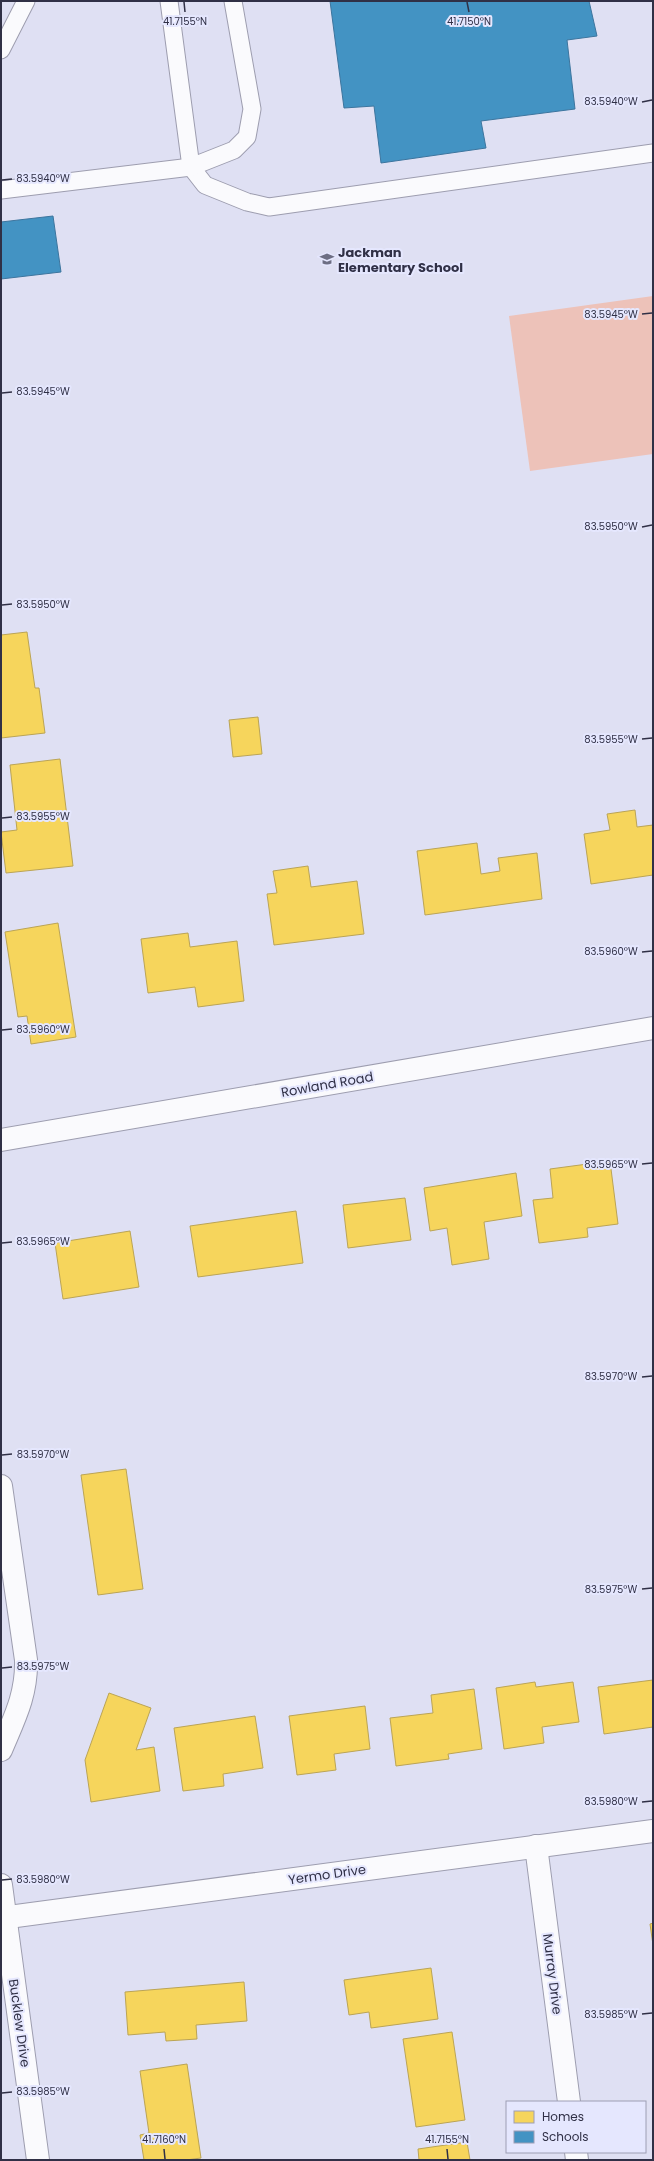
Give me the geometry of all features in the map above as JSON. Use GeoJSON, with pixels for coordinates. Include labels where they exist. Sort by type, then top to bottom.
{"type":"FeatureCollection","features":[{"type":"Feature","properties":{"kind":"street","name":"Rowland Road"},"geometry":{"type":"LineString","coordinates":[[1,1140],[653,1028]]}},
{"type":"Feature","properties":{"kind":"street"},"geometry":{"type":"LineString","coordinates":[[1,1486],[26,1660],[26,1677],[23,1697],[1,1750]]}},
{"type":"Feature","properties":{"kind":"street","name":"Yermo Drive"},"geometry":{"type":"LineString","coordinates":[[3,1918],[653,1831]]}},
{"type":"Feature","properties":{"kind":"street","name":"Murray Drive"},"geometry":{"type":"LineString","coordinates":[[536,1846],[569,2101]]}},
{"type":"Feature","properties":{"kind":"street","name":"Bucklew Drive"},"geometry":{"type":"LineString","coordinates":[[1,1886],[3,1918],[38,2160]]}},
{"type":"Feature","properties":{"kind":"lane"},"geometry":{"type":"LineString","coordinates":[[1,50],[26,1]]}},
{"type":"Feature","properties":{"kind":"lane"},"geometry":{"type":"LineString","coordinates":[[169,1],[191,167],[205,185],[247,202],[270,207],[653,153]]}},
{"type":"Feature","properties":{"kind":"lane"},"geometry":{"type":"LineString","coordinates":[[1,190],[191,167],[234,150],[247,137],[252,109],[233,1]]}},
{"type":"Feature","properties":{"kind":"shaded area"},"geometry":{"type":"Polygon","coordinates":[[[653,296],[653,454],[530,471],[509,316],[653,296]]]}},
{"type":"Feature","properties":{"kind":"building: Homes"},"geometry":{"type":"Polygon","coordinates":[[[27,632],[35,688],[39,688],[45,733],[1,738],[1,635],[27,632]]]}},
{"type":"Feature","properties":{"kind":"building: Homes"},"geometry":{"type":"Polygon","coordinates":[[[258,717],[262,754],[233,757],[229,720],[258,717]]]}},
{"type":"Feature","properties":{"kind":"building: Homes"},"geometry":{"type":"Polygon","coordinates":[[[60,759],[73,866],[6,873],[1,832],[17,830],[10,765],[60,759]]]}},
{"type":"Feature","properties":{"kind":"building: Homes"},"geometry":{"type":"Polygon","coordinates":[[[635,810],[637,827],[653,825],[653,875],[591,884],[584,834],[610,830],[607,814],[635,810]]]}},
{"type":"Feature","properties":{"kind":"building: Homes"},"geometry":{"type":"Polygon","coordinates":[[[477,843],[481,874],[500,871],[498,858],[537,853],[542,899],[425,915],[417,851],[477,843]]]}},
{"type":"Feature","properties":{"kind":"building: Homes"},"geometry":{"type":"Polygon","coordinates":[[[308,866],[311,887],[357,881],[364,934],[274,945],[267,894],[277,893],[273,871],[308,866]]]}},
{"type":"Feature","properties":{"kind":"building: Homes"},"geometry":{"type":"Polygon","coordinates":[[[58,923],[76,1037],[31,1044],[27,1016],[18,1017],[5,932],[58,923]]]}},
{"type":"Feature","properties":{"kind":"building: Homes"},"geometry":{"type":"Polygon","coordinates":[[[188,933],[190,947],[237,941],[244,1001],[198,1007],[195,987],[148,993],[141,939],[188,933]]]}},
{"type":"Feature","properties":{"kind":"building: Homes"},"geometry":{"type":"Polygon","coordinates":[[[610,1161],[618,1224],[587,1228],[588,1237],[539,1243],[533,1200],[553,1198],[550,1169],[610,1161]]]}},
{"type":"Feature","properties":{"kind":"building: Homes"},"geometry":{"type":"Polygon","coordinates":[[[516,1173],[522,1216],[484,1222],[489,1259],[452,1265],[447,1228],[430,1231],[424,1188],[516,1173]]]}},
{"type":"Feature","properties":{"kind":"building: Homes"},"geometry":{"type":"Polygon","coordinates":[[[405,1198],[411,1240],[348,1248],[343,1205],[405,1198]]]}},
{"type":"Feature","properties":{"kind":"building: Homes"},"geometry":{"type":"Polygon","coordinates":[[[296,1211],[303,1263],[198,1277],[190,1226],[296,1211]]]}},
{"type":"Feature","properties":{"kind":"building: Homes"},"geometry":{"type":"Polygon","coordinates":[[[130,1231],[139,1287],[63,1299],[55,1243],[130,1231]]]}},
{"type":"Feature","properties":{"kind":"building: Homes"},"geometry":{"type":"Polygon","coordinates":[[[126,1469],[143,1589],[98,1595],[81,1475],[126,1469]]]}},
{"type":"Feature","properties":{"kind":"building: Homes"},"geometry":{"type":"Polygon","coordinates":[[[653,1680],[653,1727],[604,1734],[598,1687],[653,1680]]]}},
{"type":"Feature","properties":{"kind":"building: Homes"},"geometry":{"type":"Polygon","coordinates":[[[535,1682],[536,1687],[573,1682],[579,1722],[542,1727],[544,1743],[504,1749],[496,1688],[535,1682]]]}},
{"type":"Feature","properties":{"kind":"building: Homes"},"geometry":{"type":"Polygon","coordinates":[[[474,1689],[482,1749],[448,1754],[449,1759],[396,1766],[390,1718],[433,1713],[431,1695],[474,1689]]]}},
{"type":"Feature","properties":{"kind":"building: Homes"},"geometry":{"type":"Polygon","coordinates":[[[109,1693],[151,1708],[136,1750],[154,1747],[160,1791],[91,1802],[85,1760],[109,1693]]]}},
{"type":"Feature","properties":{"kind":"building: Homes"},"geometry":{"type":"Polygon","coordinates":[[[365,1706],[370,1749],[334,1754],[336,1770],[297,1775],[289,1716],[365,1706]]]}},
{"type":"Feature","properties":{"kind":"building: Homes"},"geometry":{"type":"Polygon","coordinates":[[[255,1716],[263,1768],[223,1774],[224,1786],[183,1791],[174,1728],[255,1716]]]}},
{"type":"Feature","properties":{"kind":"building: Homes"},"geometry":{"type":"Polygon","coordinates":[[[653,1923],[653,1945],[650,1924],[653,1923]]]}},
{"type":"Feature","properties":{"kind":"building: Homes"},"geometry":{"type":"Polygon","coordinates":[[[431,1968],[438,2019],[371,2028],[369,2012],[349,2015],[344,1980],[431,1968]]]}},
{"type":"Feature","properties":{"kind":"building: Homes"},"geometry":{"type":"Polygon","coordinates":[[[244,1982],[247,2021],[196,2025],[197,2039],[166,2041],[165,2032],[128,2035],[125,1992],[244,1982]]]}},
{"type":"Feature","properties":{"kind":"building: Homes"},"geometry":{"type":"Polygon","coordinates":[[[452,2032],[465,2120],[416,2127],[403,2039],[452,2032]]]}},
{"type":"Feature","properties":{"kind":"building: Homes"},"geometry":{"type":"Polygon","coordinates":[[[187,2064],[201,2158],[186,2160],[144,2160],[140,2135],[149,2133],[140,2071],[187,2064]]]}},
{"type":"Feature","properties":{"kind":"building: Homes"},"geometry":{"type":"Polygon","coordinates":[[[467,2142],[470,2160],[419,2160],[418,2149],[467,2142]]]}},
{"type":"Feature","properties":{"kind":"building: Schools"},"geometry":{"type":"Polygon","coordinates":[[[330,1],[589,1],[597,36],[567,40],[575,109],[481,121],[486,148],[381,163],[374,106],[344,108],[330,1]]]}},
{"type":"Feature","properties":{"kind":"building: Schools"},"geometry":{"type":"Polygon","coordinates":[[[53,216],[61,272],[1,279],[1,222],[53,216]]]}},
{"type":"Feature","properties":{"kind":"place","name":"Jackman Elementary School"},"geometry":{"type":"Point","coordinates":[327,259]}}]}
